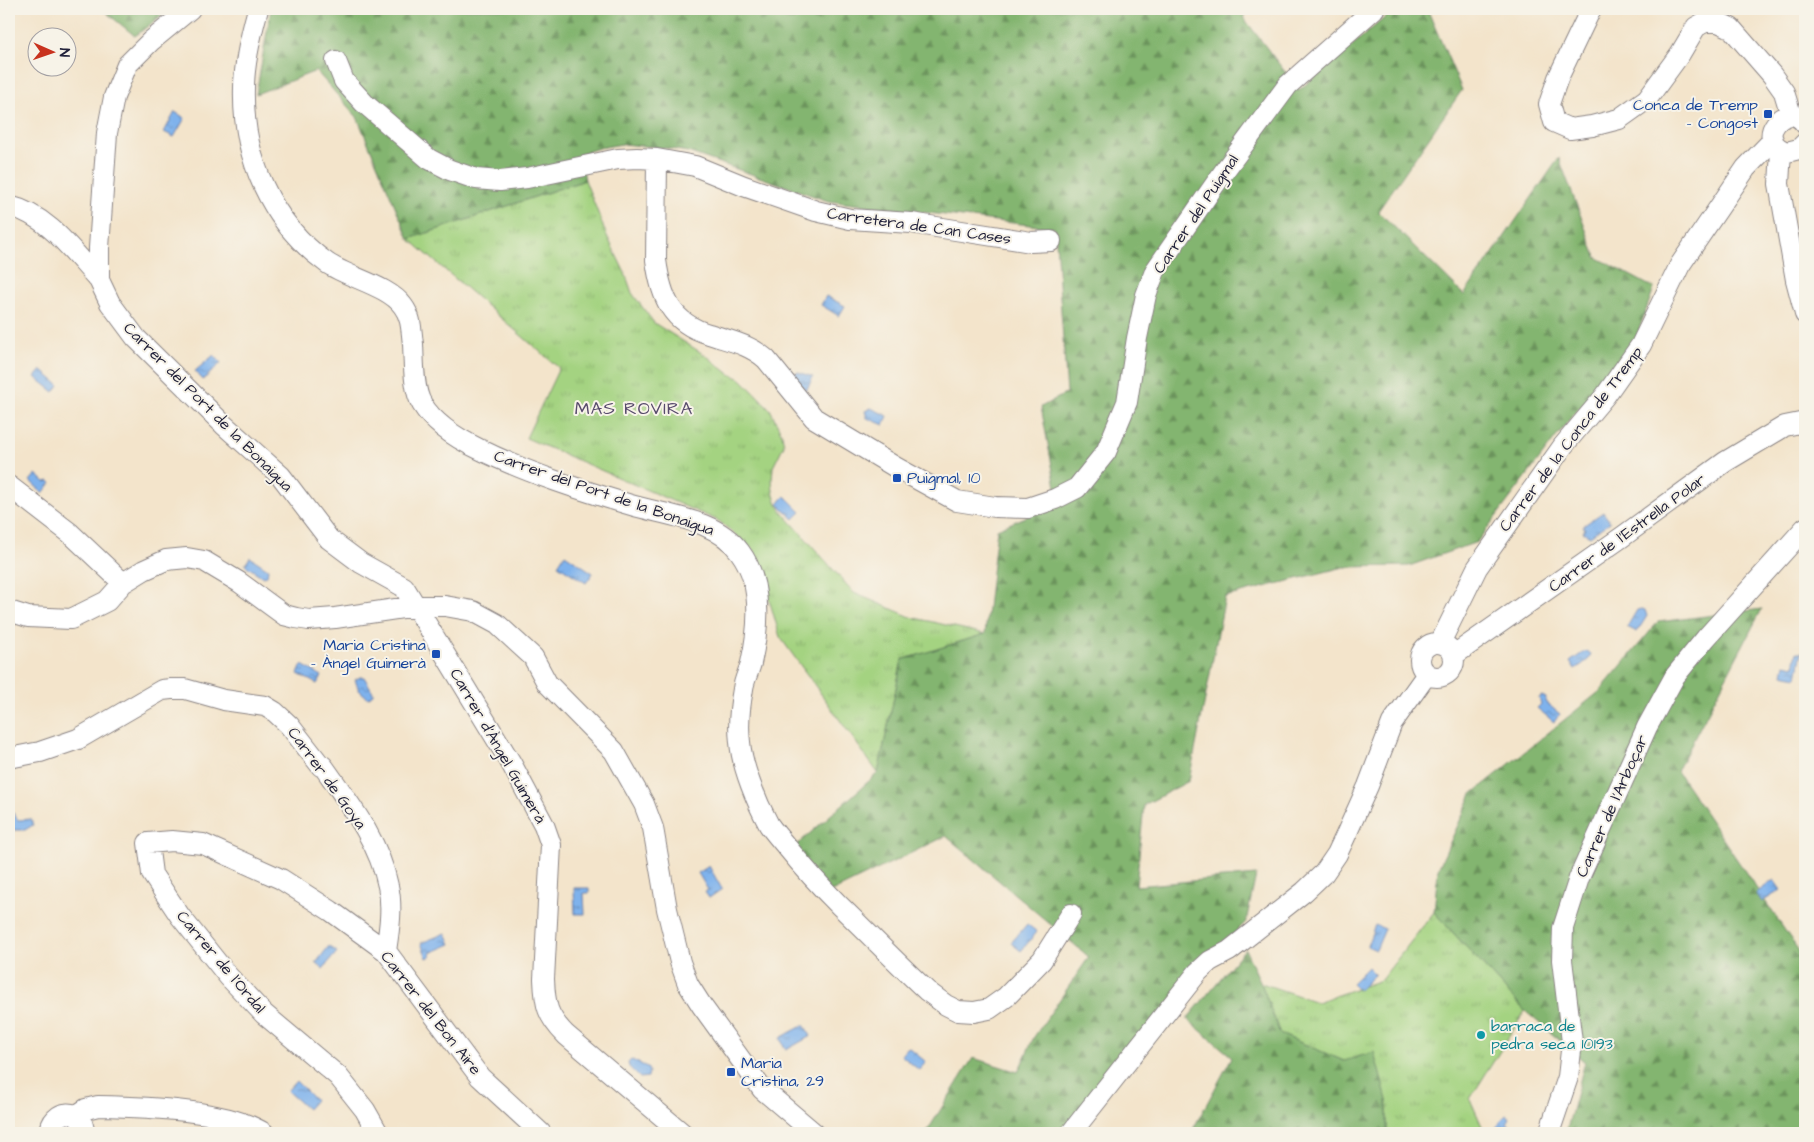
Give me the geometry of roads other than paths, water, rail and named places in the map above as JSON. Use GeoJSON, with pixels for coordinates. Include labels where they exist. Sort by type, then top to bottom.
{"type":"FeatureCollection","features":[{"type":"Feature","properties":{"kind":"street","name":"Carrer del Port de la Bonaigua"},"geometry":{"type":"LineString","coordinates":[[190,9],[151,41],[128,65],[114,97],[107,133],[99,248],[99,280],[110,303],[136,338],[224,425],[281,476],[329,539],[361,563],[404,587],[416,606]]}},
{"type":"Feature","properties":{"kind":"street","name":"Carrer del Port de la Bonaigua"},"geometry":{"type":"LineString","coordinates":[[258,9],[245,67],[244,104],[254,161],[260,181],[276,212],[310,249],[342,273],[389,293],[400,302],[410,317],[417,388],[421,403],[432,416],[447,431],[478,449],[509,462],[633,505],[682,517],[721,533],[740,551],[749,568],[756,590],[757,607],[756,640],[743,687],[740,744],[746,770],[770,826],[816,881],[926,991],[958,1011],[974,1012],[989,1010],[1006,998],[1042,960],[1071,914]]}},
{"type":"Feature","properties":{"kind":"street","name":"Carrer del Puigmal"},"geometry":{"type":"LineString","coordinates":[[657,159],[656,260],[658,274],[670,308],[682,322],[708,334],[736,342],[757,351],[766,359],[814,418],[897,468],[957,501],[996,507],[1028,508],[1055,499],[1077,488],[1106,452],[1127,402],[1146,295],[1155,271],[1224,170],[1288,85],[1374,9]]}},
{"type":"Feature","properties":{"kind":"street"},"geometry":{"type":"LineString","coordinates":[[1591,9],[1558,78],[1549,104],[1554,122],[1570,129],[1618,120],[1647,100],[1680,54],[1696,27],[1705,22],[1718,22],[1731,28],[1772,75],[1784,92],[1798,120],[1778,120],[1774,125],[1772,133],[1777,145],[1779,184],[1796,280],[1805,314]]}},
{"type":"Feature","properties":{"kind":"street","name":"Carretera de Can Cases"},"geometry":{"type":"LineString","coordinates":[[336,61],[344,81],[364,103],[429,159],[450,170],[476,179],[500,181],[526,178],[618,159],[657,159],[695,166],[753,189],[850,219],[911,223],[1031,242],[1051,241]]}},
{"type":"Feature","properties":{"kind":"street"},"geometry":{"type":"LineString","coordinates":[[1777,145],[1787,152],[1794,152],[1805,143]]}},
{"type":"Feature","properties":{"kind":"street","name":"Carrer de la Conca de Tremp"},"geometry":{"type":"LineString","coordinates":[[1447,649],[1477,568],[1562,446],[1606,396],[1641,345],[1680,265],[1746,168],[1777,145]]}},
{"type":"Feature","properties":{"kind":"street"},"geometry":{"type":"LineString","coordinates":[[9,206],[39,218],[54,231],[99,280]]}},
{"type":"Feature","properties":{"kind":"street","name":"Carrer de l'Estrella Polar"},"geometry":{"type":"LineString","coordinates":[[1447,649],[1622,537],[1725,462],[1785,426],[1805,422]]}},
{"type":"Feature","properties":{"kind":"street"},"geometry":{"type":"LineString","coordinates":[[9,486],[70,533],[123,583]]}},
{"type":"Feature","properties":{"kind":"street","name":"Carrer de l'Arboçar"},"geometry":{"type":"LineString","coordinates":[[1549,1133],[1568,1077],[1572,1042],[1562,960],[1563,928],[1579,878],[1647,727],[1675,676],[1706,638],[1805,528]]}},
{"type":"Feature","properties":{"kind":"street"},"geometry":{"type":"LineString","coordinates":[[9,611],[28,617],[71,619],[107,600],[123,583],[144,570],[166,560],[187,558],[204,562],[239,582],[284,615],[296,618],[309,620],[335,618],[416,606],[445,606],[473,611],[497,624],[533,657],[547,683],[614,751],[640,797],[653,828],[667,909],[680,962],[688,984],[762,1089],[814,1133]]}},
{"type":"Feature","properties":{"kind":"street","name":"Carrer d'Àngel Guimerà"},"geometry":{"type":"LineString","coordinates":[[416,606],[511,763],[544,825],[551,845],[544,978],[548,1012],[555,1024],[566,1035],[682,1133]]}},
{"type":"Feature","properties":{"kind":"street"},"geometry":{"type":"LineString","coordinates":[[1429,645],[1447,649],[1454,666],[1448,675],[1437,678],[1427,674],[1420,665],[1421,653],[1429,645]]}},
{"type":"Feature","properties":{"kind":"street"},"geometry":{"type":"LineString","coordinates":[[1071,1133],[1198,972],[1210,961],[1229,951],[1304,892],[1324,873],[1338,854],[1346,837],[1392,723],[1427,674]]}},
{"type":"Feature","properties":{"kind":"street","name":"Carrer de Goya"},"geometry":{"type":"LineString","coordinates":[[9,758],[40,752],[78,739],[162,690],[185,690],[224,700],[264,706],[276,712],[289,725],[321,766],[323,766],[368,833],[380,861],[388,887],[389,915],[386,951]]}},
{"type":"Feature","properties":{"kind":"street","name":"Carrer del Bon Aire"},"geometry":{"type":"LineString","coordinates":[[148,843],[172,841],[203,844],[281,879],[331,911],[386,951],[480,1077],[541,1133]]}},
{"type":"Feature","properties":{"kind":"street","name":"Carrer de l'Ordal"},"geometry":{"type":"LineString","coordinates":[[148,843],[152,874],[180,916],[228,976],[264,1014],[338,1076],[365,1110],[378,1133]]}},
{"type":"Feature","properties":{"kind":"street"},"geometry":{"type":"LineString","coordinates":[[50,1133],[51,1123],[56,1117],[70,1114],[80,1124],[86,1109],[98,1106],[116,1106],[195,1112],[233,1120],[264,1133]]}},
{"type":"Feature","properties":{"kind":"water"},"geometry":{"type":"Polygon","coordinates":[[[175,112],[185,118],[174,137],[164,132],[175,112]]]}},
{"type":"Feature","properties":{"kind":"water"},"geometry":{"type":"Polygon","coordinates":[[[826,296],[845,306],[839,316],[821,305],[826,296]]]}},
{"type":"Feature","properties":{"kind":"water"},"geometry":{"type":"Polygon","coordinates":[[[214,355],[221,363],[203,380],[195,371],[214,355]]]}},
{"type":"Feature","properties":{"kind":"water"},"geometry":{"type":"Polygon","coordinates":[[[41,370],[59,385],[54,392],[35,377],[41,370]]]}},
{"type":"Feature","properties":{"kind":"water"},"geometry":{"type":"Polygon","coordinates":[[[798,372],[813,377],[806,391],[793,376],[798,372]]]}},
{"type":"Feature","properties":{"kind":"water"},"geometry":{"type":"Polygon","coordinates":[[[871,408],[888,416],[884,425],[867,418],[865,411],[871,408]]]}},
{"type":"Feature","properties":{"kind":"water"},"geometry":{"type":"Polygon","coordinates":[[[36,474],[45,482],[49,481],[51,483],[43,493],[30,481],[36,474]]]}},
{"type":"Feature","properties":{"kind":"water"},"geometry":{"type":"Polygon","coordinates":[[[785,496],[801,512],[794,519],[778,504],[785,496]]]}},
{"type":"Feature","properties":{"kind":"water"},"geometry":{"type":"Polygon","coordinates":[[[1603,512],[1610,522],[1590,536],[1583,532],[1585,529],[1583,526],[1603,512]]]}},
{"type":"Feature","properties":{"kind":"water"},"geometry":{"type":"Polygon","coordinates":[[[565,554],[593,573],[586,583],[558,565],[565,554]]]}},
{"type":"Feature","properties":{"kind":"water"},"geometry":{"type":"Polygon","coordinates":[[[250,557],[268,569],[267,576],[263,577],[245,565],[250,557]]]}},
{"type":"Feature","properties":{"kind":"water"},"geometry":{"type":"Polygon","coordinates":[[[1637,610],[1645,610],[1647,616],[1637,632],[1627,627],[1637,610]]]}},
{"type":"Feature","properties":{"kind":"water"},"geometry":{"type":"Polygon","coordinates":[[[1587,651],[1591,654],[1589,659],[1575,670],[1570,662],[1587,651]]]}},
{"type":"Feature","properties":{"kind":"water"},"geometry":{"type":"Polygon","coordinates":[[[1797,652],[1802,652],[1797,677],[1783,674],[1785,664],[1794,666],[1797,652]]]}},
{"type":"Feature","properties":{"kind":"water"},"geometry":{"type":"Polygon","coordinates":[[[302,665],[322,676],[317,684],[298,674],[302,665]]]}},
{"type":"Feature","properties":{"kind":"water"},"geometry":{"type":"Polygon","coordinates":[[[364,677],[373,692],[368,698],[359,690],[355,680],[364,677]]]}},
{"type":"Feature","properties":{"kind":"water"},"geometry":{"type":"Polygon","coordinates":[[[1542,696],[1546,698],[1545,702],[1560,714],[1554,722],[1537,708],[1541,704],[1539,698],[1542,696]]]}},
{"type":"Feature","properties":{"kind":"water"},"geometry":{"type":"Polygon","coordinates":[[[13,813],[18,820],[31,819],[33,825],[25,830],[12,830],[9,814],[13,813]]]}},
{"type":"Feature","properties":{"kind":"water"},"geometry":{"type":"Polygon","coordinates":[[[709,866],[722,889],[709,898],[705,892],[708,890],[698,873],[709,866]]]}},
{"type":"Feature","properties":{"kind":"water"},"geometry":{"type":"Polygon","coordinates":[[[1774,880],[1781,890],[1762,902],[1756,893],[1774,880]]]}},
{"type":"Feature","properties":{"kind":"water"},"geometry":{"type":"Polygon","coordinates":[[[574,888],[589,888],[589,893],[584,893],[585,914],[575,914],[574,888]]]}},
{"type":"Feature","properties":{"kind":"water"},"geometry":{"type":"Polygon","coordinates":[[[1027,924],[1037,932],[1021,951],[1011,943],[1027,924]]]}},
{"type":"Feature","properties":{"kind":"water"},"geometry":{"type":"Polygon","coordinates":[[[1375,925],[1385,929],[1376,950],[1367,946],[1375,925]]]}},
{"type":"Feature","properties":{"kind":"water"},"geometry":{"type":"Polygon","coordinates":[[[446,933],[451,944],[430,953],[431,956],[427,958],[421,943],[446,933]]]}},
{"type":"Feature","properties":{"kind":"water"},"geometry":{"type":"Polygon","coordinates":[[[329,946],[337,952],[323,969],[316,963],[329,946]]]}},
{"type":"Feature","properties":{"kind":"water"},"geometry":{"type":"Polygon","coordinates":[[[1368,967],[1375,974],[1359,990],[1352,983],[1368,967]]]}},
{"type":"Feature","properties":{"kind":"water"},"geometry":{"type":"Polygon","coordinates":[[[804,1025],[811,1036],[786,1050],[780,1038],[804,1025]]]}},
{"type":"Feature","properties":{"kind":"water"},"geometry":{"type":"Polygon","coordinates":[[[908,1047],[926,1062],[919,1070],[901,1055],[908,1047]]]}},
{"type":"Feature","properties":{"kind":"water"},"geometry":{"type":"Polygon","coordinates":[[[632,1060],[647,1067],[649,1071],[648,1077],[640,1078],[629,1067],[628,1062],[632,1060]]]}},
{"type":"Feature","properties":{"kind":"water"},"geometry":{"type":"Polygon","coordinates":[[[296,1081],[315,1100],[307,1109],[287,1091],[296,1081]]]}},
{"type":"Feature","properties":{"kind":"water"},"geometry":{"type":"Polygon","coordinates":[[[1506,1115],[1510,1118],[1507,1123],[1520,1133],[1502,1133],[1496,1128],[1506,1115]]]}},
{"type":"Feature","properties":{"kind":"place","name":"Conca de Tremp - Congost"},"geometry":{"type":"Point","coordinates":[1768,114]}},
{"type":"Feature","properties":{"kind":"place","name":"Puigmal, 10"},"geometry":{"type":"Point","coordinates":[897,478]}},
{"type":"Feature","properties":{"kind":"place","name":"Maria Cristina - Àngel Guimerà"},"geometry":{"type":"Point","coordinates":[436,654]}},
{"type":"Feature","properties":{"kind":"place","name":"barraca de pedra seca 10193"},"geometry":{"type":"Point","coordinates":[1481,1035]}},
{"type":"Feature","properties":{"kind":"place","name":"Maria Cristina, 29"},"geometry":{"type":"Point","coordinates":[731,1072]}},
{"type":"Feature","properties":{"kind":"district","name":"MAS ROVIRA"},"geometry":{"type":"Point","coordinates":[634,408]}}]}
